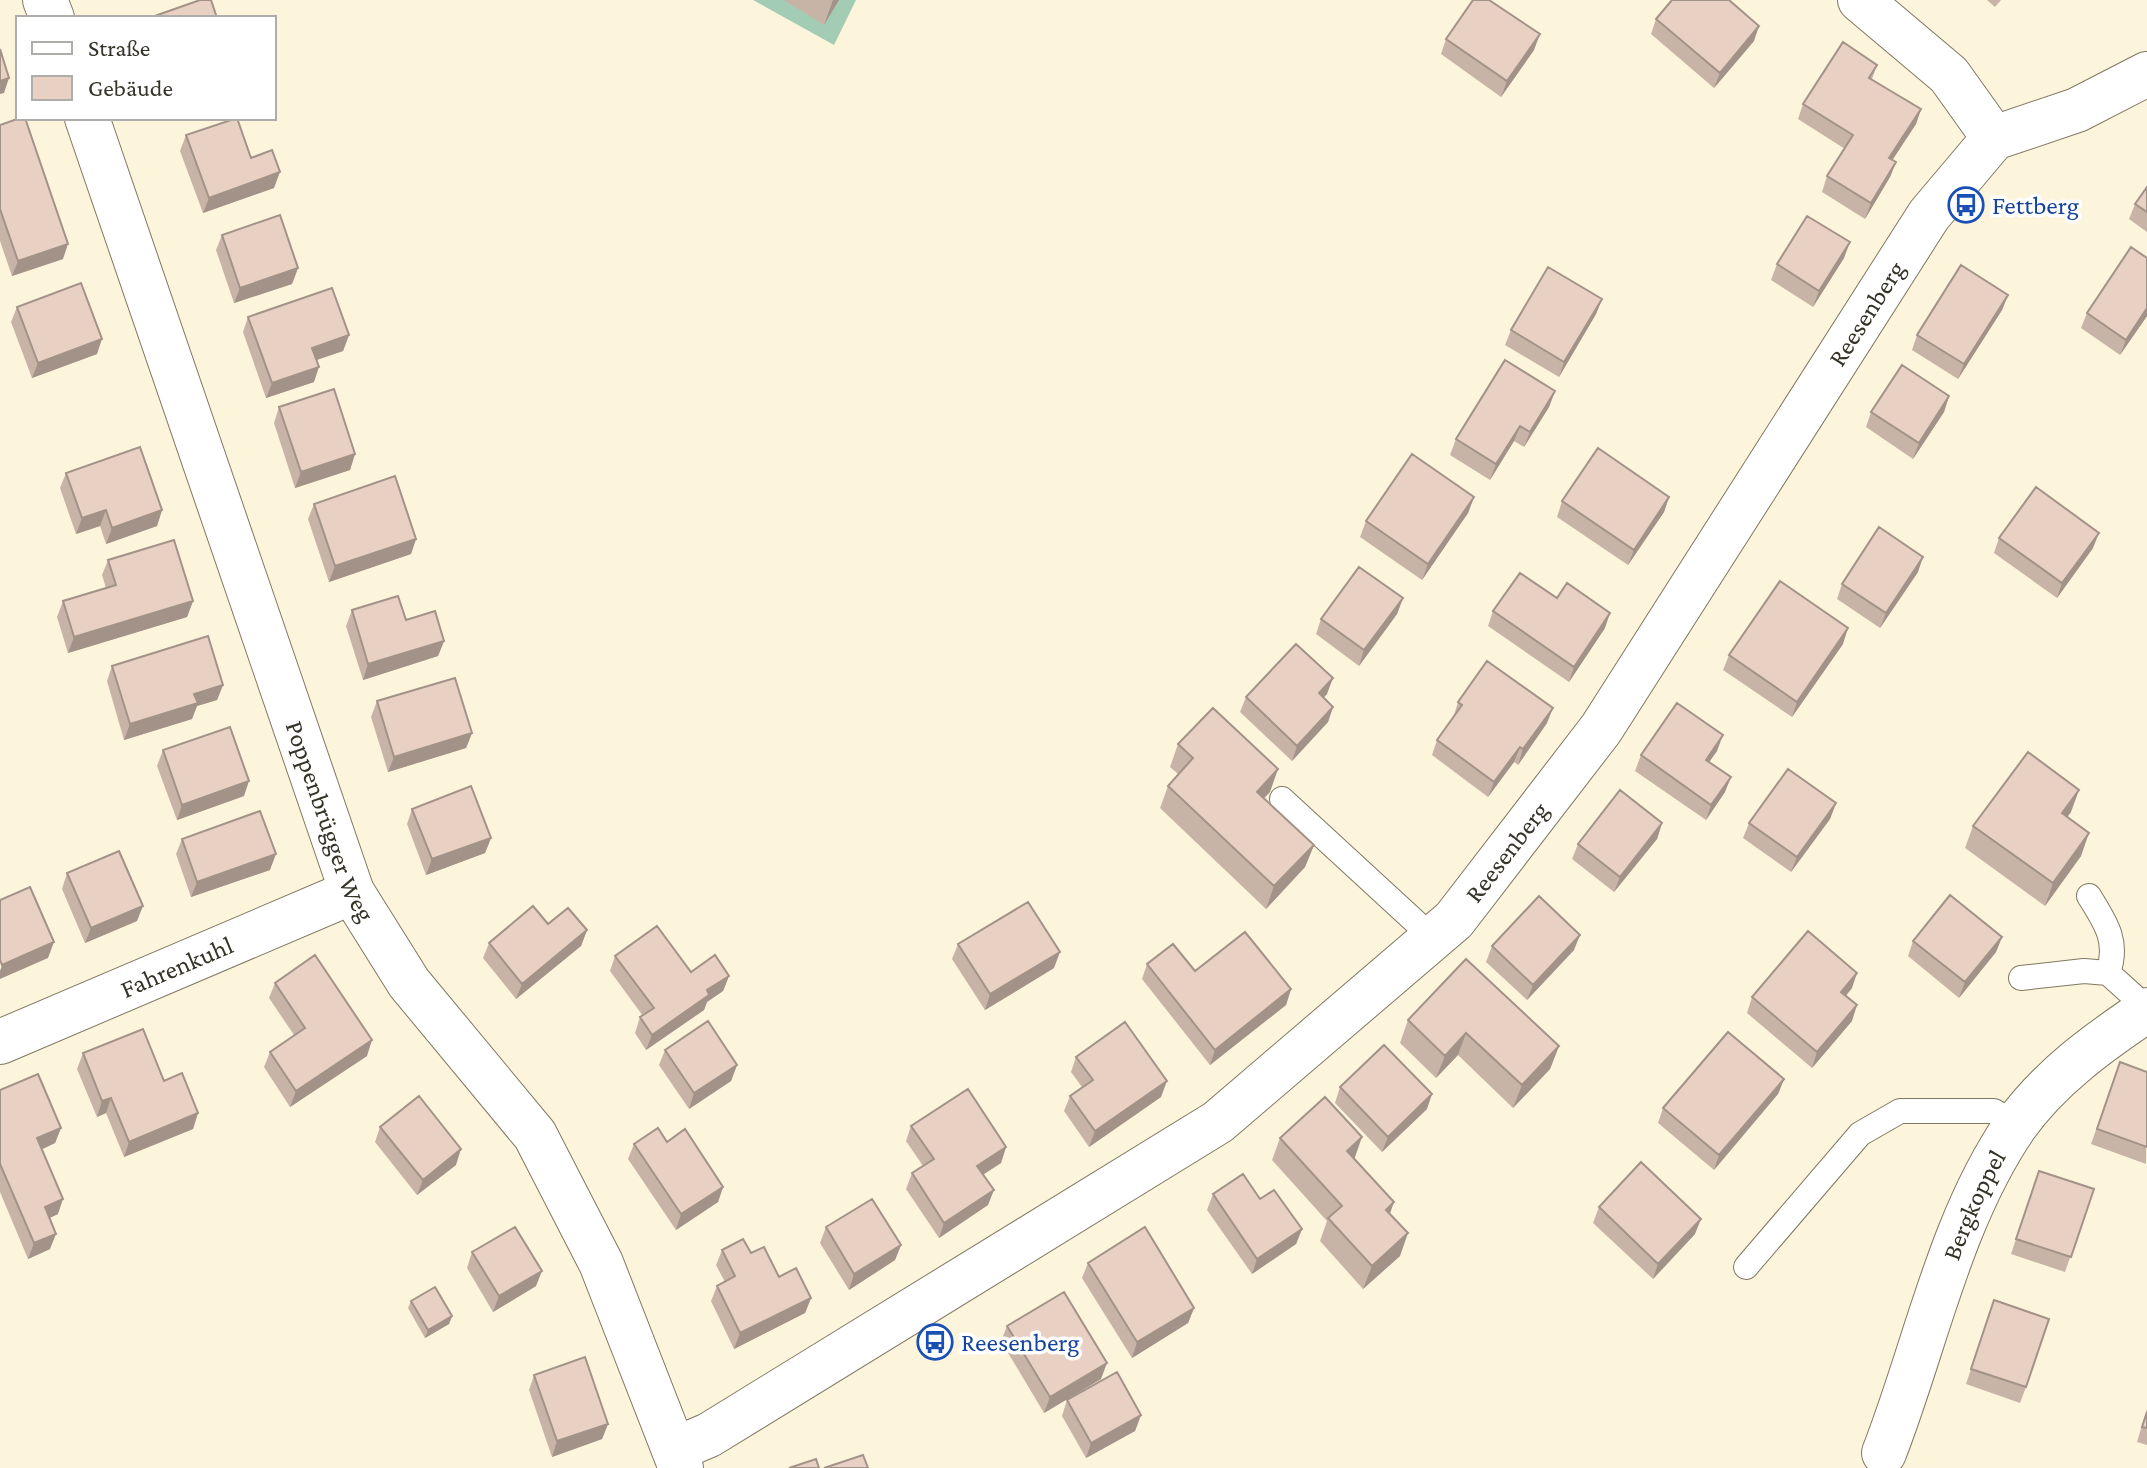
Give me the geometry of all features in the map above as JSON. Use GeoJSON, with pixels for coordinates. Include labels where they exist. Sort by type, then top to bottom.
{"type":"FeatureCollection","features":[{"type":"Feature","properties":{"kind":"street"},"geometry":{"type":"LineString","coordinates":[[1860,0],[1949,75],[1994,138],[2077,110],[2147,74]]}},
{"type":"Feature","properties":{"kind":"street","name":"Poppenbrügger Weg"},"geometry":{"type":"LineString","coordinates":[[88,120],[352,892],[409,983],[535,1135],[601,1263],[678,1459]]}},
{"type":"Feature","properties":{"kind":"street","name":"Reesenberg"},"geometry":{"type":"LineString","coordinates":[[678,1459],[709,1435],[1218,1122],[1454,920],[1601,729],[1929,215],[1994,138]]}},
{"type":"Feature","properties":{"kind":"street","name":"Fahrenkuhl"},"geometry":{"type":"LineString","coordinates":[[0,1042],[352,892]]}},
{"type":"Feature","properties":{"kind":"street","name":"Bergkoppel"},"geometry":{"type":"LineString","coordinates":[[1884,1453],[1975,1196],[2016,1124],[2085,1051],[2147,1009]]}},
{"type":"Feature","properties":{"kind":"lane"},"geometry":{"type":"LineString","coordinates":[[1282,799],[1433,938]]}},
{"type":"Feature","properties":{"kind":"lane"},"geometry":{"type":"LineString","coordinates":[[2089,896],[2111,930],[2114,957],[2108,973]]}},
{"type":"Feature","properties":{"kind":"lane"},"geometry":{"type":"LineString","coordinates":[[2021,978],[2084,971],[2108,973],[2147,1009]]}},
{"type":"Feature","properties":{"kind":"lane"},"geometry":{"type":"LineString","coordinates":[[1746,1267],[1860,1134],[1900,1111],[1994,1111],[2016,1124]]}},
{"type":"Feature","properties":{"kind":"green space"},"geometry":{"type":"Polygon","coordinates":[[[753,0],[856,0],[834,45],[753,0]]]}},
{"type":"Feature","properties":{"kind":"building"},"geometry":{"type":"Polygon","coordinates":[[[200,0],[211,0],[216,16],[155,16],[200,0]]]}},
{"type":"Feature","properties":{"kind":"building"},"geometry":{"type":"Polygon","coordinates":[[[1473,0],[1489,0],[1540,34],[1507,81],[1446,39],[1473,0]]]}},
{"type":"Feature","properties":{"kind":"building"},"geometry":{"type":"Polygon","coordinates":[[[1672,0],[1729,0],[1759,26],[1720,73],[1656,19],[1672,0]]]}},
{"type":"Feature","properties":{"kind":"building"},"geometry":{"type":"Polygon","coordinates":[[[1843,42],[1877,65],[1869,78],[1921,109],[1889,158],[1896,162],[1871,203],[1827,176],[1853,135],[1803,104],[1843,42]]]}},
{"type":"Feature","properties":{"kind":"building"},"geometry":{"type":"Polygon","coordinates":[[[0,49],[9,78],[0,81],[0,49]]]}},
{"type":"Feature","properties":{"kind":"building"},"geometry":{"type":"Polygon","coordinates":[[[16,119],[26,120],[68,244],[18,261],[0,209],[0,125],[16,119]]]}},
{"type":"Feature","properties":{"kind":"building"},"geometry":{"type":"Polygon","coordinates":[[[238,120],[251,158],[272,150],[280,172],[209,198],[186,135],[238,120]]]}},
{"type":"Feature","properties":{"kind":"building"},"geometry":{"type":"Polygon","coordinates":[[[2147,187],[2147,212],[2135,204],[2147,187]]]}},
{"type":"Feature","properties":{"kind":"building"},"geometry":{"type":"Polygon","coordinates":[[[280,215],[298,268],[240,288],[222,235],[280,215]]]}},
{"type":"Feature","properties":{"kind":"building"},"geometry":{"type":"Polygon","coordinates":[[[1807,216],[1850,242],[1819,291],[1777,264],[1807,216]]]}},
{"type":"Feature","properties":{"kind":"building"},"geometry":{"type":"Polygon","coordinates":[[[2131,247],[2147,258],[2147,308],[2126,340],[2087,313],[2131,247]]]}},
{"type":"Feature","properties":{"kind":"building"},"geometry":{"type":"Polygon","coordinates":[[[1961,265],[2008,295],[1964,364],[1917,335],[1961,265]]]}},
{"type":"Feature","properties":{"kind":"building"},"geometry":{"type":"Polygon","coordinates":[[[1548,267],[1602,299],[1564,362],[1511,330],[1548,267]]]}},
{"type":"Feature","properties":{"kind":"building"},"geometry":{"type":"Polygon","coordinates":[[[81,283],[102,339],[38,363],[17,307],[81,283]]]}},
{"type":"Feature","properties":{"kind":"building"},"geometry":{"type":"Polygon","coordinates":[[[332,288],[349,335],[312,348],[319,367],[272,383],[248,317],[332,288]]]}},
{"type":"Feature","properties":{"kind":"building"},"geometry":{"type":"Polygon","coordinates":[[[1505,360],[1555,391],[1530,432],[1520,426],[1496,464],[1456,439],[1505,360]]]}},
{"type":"Feature","properties":{"kind":"building"},"geometry":{"type":"Polygon","coordinates":[[[1902,365],[1949,396],[1919,443],[1871,412],[1902,365]]]}},
{"type":"Feature","properties":{"kind":"building"},"geometry":{"type":"Polygon","coordinates":[[[334,389],[355,454],[301,472],[279,407],[334,389]]]}},
{"type":"Feature","properties":{"kind":"building"},"geometry":{"type":"Polygon","coordinates":[[[140,447],[162,510],[112,528],[106,510],[82,518],[66,473],[140,447]]]}},
{"type":"Feature","properties":{"kind":"building"},"geometry":{"type":"Polygon","coordinates":[[[1598,448],[1669,497],[1634,550],[1562,501],[1598,448]]]}},
{"type":"Feature","properties":{"kind":"building"},"geometry":{"type":"Polygon","coordinates":[[[1412,454],[1474,497],[1428,564],[1366,521],[1412,454]]]}},
{"type":"Feature","properties":{"kind":"building"},"geometry":{"type":"Polygon","coordinates":[[[395,476],[416,539],[335,566],[314,504],[395,476]]]}},
{"type":"Feature","properties":{"kind":"building"},"geometry":{"type":"Polygon","coordinates":[[[2036,487],[2099,533],[2062,583],[1999,538],[2036,487]]]}},
{"type":"Feature","properties":{"kind":"building"},"geometry":{"type":"Polygon","coordinates":[[[1879,527],[1923,557],[1886,613],[1842,584],[1879,527]]]}},
{"type":"Feature","properties":{"kind":"building"},"geometry":{"type":"Polygon","coordinates":[[[174,540],[193,601],[74,637],[63,601],[116,585],[108,560],[174,540]]]}},
{"type":"Feature","properties":{"kind":"building"},"geometry":{"type":"Polygon","coordinates":[[[1359,567],[1403,598],[1364,650],[1321,619],[1359,567]]]}},
{"type":"Feature","properties":{"kind":"building"},"geometry":{"type":"Polygon","coordinates":[[[1520,573],[1557,598],[1567,583],[1610,613],[1574,667],[1493,611],[1520,573]]]}},
{"type":"Feature","properties":{"kind":"building"},"geometry":{"type":"Polygon","coordinates":[[[1780,581],[1848,628],[1797,702],[1729,655],[1780,581]]]}},
{"type":"Feature","properties":{"kind":"building"},"geometry":{"type":"Polygon","coordinates":[[[398,596],[406,620],[435,611],[444,641],[368,664],[352,610],[398,596]]]}},
{"type":"Feature","properties":{"kind":"building"},"geometry":{"type":"Polygon","coordinates":[[[208,636],[223,685],[194,694],[198,703],[130,724],[112,666],[208,636]]]}},
{"type":"Feature","properties":{"kind":"building"},"geometry":{"type":"Polygon","coordinates":[[[1296,644],[1333,678],[1319,693],[1333,707],[1297,746],[1246,697],[1296,644]]]}},
{"type":"Feature","properties":{"kind":"building"},"geometry":{"type":"Polygon","coordinates":[[[1487,661],[1553,708],[1494,782],[1437,740],[1462,705],[1458,702],[1487,661]]]}},
{"type":"Feature","properties":{"kind":"building"},"geometry":{"type":"Polygon","coordinates":[[[455,678],[472,733],[394,757],[377,701],[455,678]]]}},
{"type":"Feature","properties":{"kind":"building"},"geometry":{"type":"Polygon","coordinates":[[[1677,703],[1723,735],[1706,760],[1731,777],[1711,805],[1641,755],[1677,703]]]}},
{"type":"Feature","properties":{"kind":"building"},"geometry":{"type":"Polygon","coordinates":[[[1213,708],[1278,769],[1257,792],[1314,845],[1274,886],[1168,786],[1193,758],[1178,744],[1213,708]]]}},
{"type":"Feature","properties":{"kind":"building"},"geometry":{"type":"Polygon","coordinates":[[[230,727],[249,781],[182,805],[163,750],[230,727]]]}},
{"type":"Feature","properties":{"kind":"building"},"geometry":{"type":"Polygon","coordinates":[[[2028,752],[2079,790],[2062,813],[2089,833],[2053,883],[1973,826],[2028,752]]]}},
{"type":"Feature","properties":{"kind":"building"},"geometry":{"type":"Polygon","coordinates":[[[1788,769],[1836,803],[1797,857],[1749,823],[1788,769]]]}},
{"type":"Feature","properties":{"kind":"building"},"geometry":{"type":"Polygon","coordinates":[[[471,786],[491,838],[432,859],[412,809],[471,786]]]}},
{"type":"Feature","properties":{"kind":"building"},"geometry":{"type":"Polygon","coordinates":[[[1620,790],[1662,823],[1620,877],[1578,844],[1620,790]]]}},
{"type":"Feature","properties":{"kind":"building"},"geometry":{"type":"Polygon","coordinates":[[[260,811],[276,854],[197,882],[182,839],[260,811]]]}},
{"type":"Feature","properties":{"kind":"building"},"geometry":{"type":"Polygon","coordinates":[[[119,851],[143,906],[91,928],[67,873],[119,851]]]}},
{"type":"Feature","properties":{"kind":"building"},"geometry":{"type":"Polygon","coordinates":[[[30,887],[54,942],[2,965],[0,900],[30,887]]]}},
{"type":"Feature","properties":{"kind":"building"},"geometry":{"type":"Polygon","coordinates":[[[1950,895],[2002,937],[1965,982],[1913,941],[1950,895]]]}},
{"type":"Feature","properties":{"kind":"building"},"geometry":{"type":"Polygon","coordinates":[[[1539,896],[1580,935],[1533,985],[1492,946],[1539,896]]]}},
{"type":"Feature","properties":{"kind":"building"},"geometry":{"type":"Polygon","coordinates":[[[1028,902],[1060,952],[990,994],[958,944],[1028,902]]]}},
{"type":"Feature","properties":{"kind":"building"},"geometry":{"type":"Polygon","coordinates":[[[533,906],[548,924],[568,908],[587,930],[522,984],[489,943],[533,906]]]}},
{"type":"Feature","properties":{"kind":"building"},"geometry":{"type":"Polygon","coordinates":[[[657,926],[691,972],[715,955],[729,976],[707,990],[709,995],[652,1035],[640,1017],[654,1008],[615,956],[657,926]]]}},
{"type":"Feature","properties":{"kind":"building"},"geometry":{"type":"Polygon","coordinates":[[[1808,931],[1857,973],[1841,992],[1857,1005],[1817,1052],[1752,997],[1808,931]]]}},
{"type":"Feature","properties":{"kind":"building"},"geometry":{"type":"Polygon","coordinates":[[[1245,932],[1291,989],[1215,1050],[1147,964],[1173,944],[1195,971],[1245,932]]]}},
{"type":"Feature","properties":{"kind":"building"},"geometry":{"type":"Polygon","coordinates":[[[315,955],[372,1040],[296,1091],[270,1052],[305,1028],[275,983],[315,955]]]}},
{"type":"Feature","properties":{"kind":"building"},"geometry":{"type":"Polygon","coordinates":[[[1466,959],[1559,1046],[1522,1085],[1466,1033],[1445,1056],[1408,1020],[1466,959]]]}},
{"type":"Feature","properties":{"kind":"building"},"geometry":{"type":"Polygon","coordinates":[[[708,1021],[737,1065],[694,1093],[665,1050],[708,1021]]]}},
{"type":"Feature","properties":{"kind":"building"},"geometry":{"type":"Polygon","coordinates":[[[1125,1022],[1167,1081],[1095,1131],[1070,1096],[1093,1080],[1076,1057],[1125,1022]]]}},
{"type":"Feature","properties":{"kind":"building"},"geometry":{"type":"Polygon","coordinates":[[[143,1029],[164,1081],[182,1073],[198,1113],[129,1142],[111,1098],[102,1101],[83,1053],[143,1029]]]}},
{"type":"Feature","properties":{"kind":"building"},"geometry":{"type":"Polygon","coordinates":[[[1728,1032],[1784,1079],[1719,1155],[1663,1108],[1728,1032]]]}},
{"type":"Feature","properties":{"kind":"building"},"geometry":{"type":"Polygon","coordinates":[[[1384,1045],[1432,1094],[1388,1137],[1340,1087],[1384,1045]]]}},
{"type":"Feature","properties":{"kind":"building"},"geometry":{"type":"Polygon","coordinates":[[[2120,1062],[2147,1072],[2147,1147],[2097,1129],[2120,1062]]]}},
{"type":"Feature","properties":{"kind":"building"},"geometry":{"type":"Polygon","coordinates":[[[38,1074],[61,1128],[37,1138],[63,1199],[45,1207],[56,1234],[34,1243],[0,1164],[0,1090],[38,1074]]]}},
{"type":"Feature","properties":{"kind":"building"},"geometry":{"type":"Polygon","coordinates":[[[968,1089],[1006,1147],[977,1166],[994,1190],[944,1223],[912,1173],[934,1159],[911,1126],[968,1089]]]}},
{"type":"Feature","properties":{"kind":"building"},"geometry":{"type":"Polygon","coordinates":[[[419,1096],[461,1149],[423,1180],[380,1127],[419,1096]]]}},
{"type":"Feature","properties":{"kind":"building"},"geometry":{"type":"Polygon","coordinates":[[[1325,1097],[1362,1137],[1347,1151],[1394,1202],[1386,1210],[1408,1233],[1372,1266],[1328,1218],[1342,1206],[1280,1138],[1325,1097]]]}},
{"type":"Feature","properties":{"kind":"building"},"geometry":{"type":"Polygon","coordinates":[[[658,1128],[667,1142],[685,1129],[723,1187],[681,1214],[634,1144],[658,1128]]]}},
{"type":"Feature","properties":{"kind":"building"},"geometry":{"type":"Polygon","coordinates":[[[1641,1162],[1701,1219],[1658,1264],[1599,1207],[1641,1162]]]}},
{"type":"Feature","properties":{"kind":"building"},"geometry":{"type":"Polygon","coordinates":[[[2039,1171],[2094,1189],[2071,1257],[2016,1239],[2039,1171]]]}},
{"type":"Feature","properties":{"kind":"building"},"geometry":{"type":"Polygon","coordinates":[[[1243,1174],[1260,1199],[1274,1190],[1302,1229],[1257,1259],[1213,1194],[1243,1174]]]}},
{"type":"Feature","properties":{"kind":"building"},"geometry":{"type":"Polygon","coordinates":[[[872,1199],[901,1245],[854,1274],[826,1227],[872,1199]]]}},
{"type":"Feature","properties":{"kind":"building"},"geometry":{"type":"Polygon","coordinates":[[[515,1227],[542,1271],[499,1296],[472,1252],[515,1227]]]}},
{"type":"Feature","properties":{"kind":"building"},"geometry":{"type":"Polygon","coordinates":[[[1145,1227],[1194,1308],[1137,1342],[1088,1263],[1145,1227]]]}},
{"type":"Feature","properties":{"kind":"building"},"geometry":{"type":"Polygon","coordinates":[[[743,1239],[751,1253],[764,1247],[779,1277],[796,1268],[811,1298],[740,1333],[717,1286],[735,1276],[722,1250],[743,1239]]]}},
{"type":"Feature","properties":{"kind":"building"},"geometry":{"type":"Polygon","coordinates":[[[435,1287],[452,1316],[428,1330],[411,1301],[435,1287]]]}},
{"type":"Feature","properties":{"kind":"building"},"geometry":{"type":"Polygon","coordinates":[[[1064,1292],[1107,1363],[1050,1397],[1007,1326],[1064,1292]]]}},
{"type":"Feature","properties":{"kind":"building"},"geometry":{"type":"Polygon","coordinates":[[[1994,1300],[2049,1319],[2026,1387],[1971,1369],[1994,1300]]]}},
{"type":"Feature","properties":{"kind":"building"},"geometry":{"type":"Polygon","coordinates":[[[585,1357],[608,1424],[557,1441],[534,1375],[585,1357]]]}},
{"type":"Feature","properties":{"kind":"building"},"geometry":{"type":"Polygon","coordinates":[[[1117,1372],[1141,1415],[1091,1443],[1067,1400],[1117,1372]]]}},
{"type":"Feature","properties":{"kind":"building"},"geometry":{"type":"Polygon","coordinates":[[[863,1455],[868,1468],[824,1468],[863,1455]]]}},
{"type":"Feature","properties":{"kind":"building"},"geometry":{"type":"Polygon","coordinates":[[[816,1459],[819,1468],[789,1468],[816,1459]]]}},
{"type":"Feature","properties":{"kind":"place","name":"Fettberg"},"geometry":{"type":"Point","coordinates":[1966,205]}},
{"type":"Feature","properties":{"kind":"place","name":"Reesenberg"},"geometry":{"type":"Point","coordinates":[935,1342]}}]}
